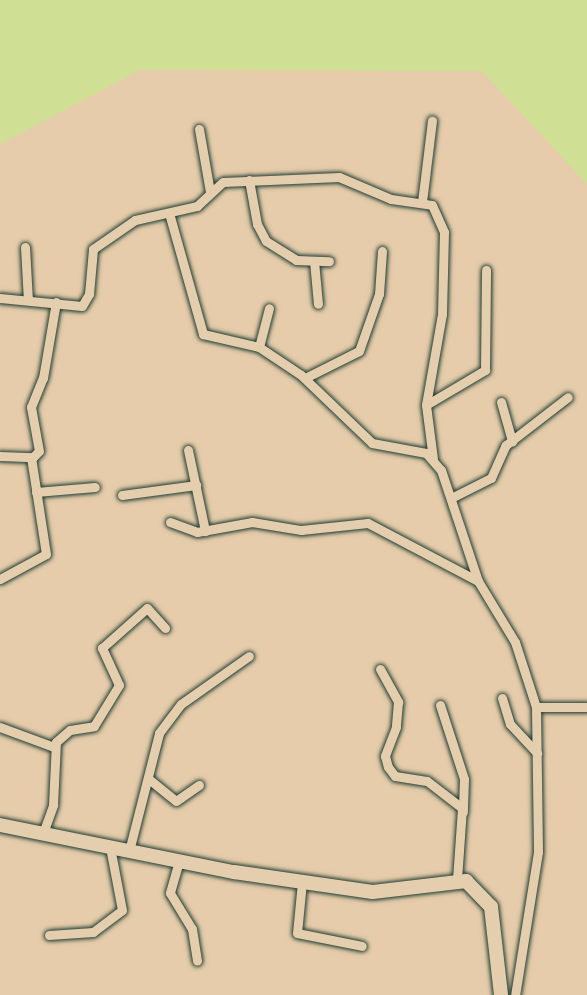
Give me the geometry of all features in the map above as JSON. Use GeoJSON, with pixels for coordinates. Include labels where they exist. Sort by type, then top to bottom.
{"type":"FeatureCollection","features":[{"type":"Feature","properties":{"kind":"street"},"geometry":{"type":"LineString","coordinates":[[422,202],[432,121]]}},
{"type":"Feature","properties":{"kind":"street"},"geometry":{"type":"LineString","coordinates":[[199,129],[210,192]]}},
{"type":"Feature","properties":{"kind":"street"},"geometry":{"type":"LineString","coordinates":[[0,298],[84,304],[93,249],[129,223],[200,204],[210,192],[224,182],[339,177],[391,200],[422,202],[436,209],[444,232],[442,314],[426,405],[433,459],[452,498],[478,581],[515,642],[536,707],[536,881],[515,995]]}},
{"type":"Feature","properties":{"kind":"street"},"geometry":{"type":"LineString","coordinates":[[249,180],[257,224],[266,241],[282,256],[329,261]]}},
{"type":"Feature","properties":{"kind":"street"},"geometry":{"type":"LineString","coordinates":[[169,213],[200,331],[259,347],[305,378],[372,443],[406,446],[433,459]]}},
{"type":"Feature","properties":{"kind":"street"},"geometry":{"type":"LineString","coordinates":[[25,247],[28,300]]}},
{"type":"Feature","properties":{"kind":"street"},"geometry":{"type":"LineString","coordinates":[[305,378],[359,351],[379,294],[382,251]]}},
{"type":"Feature","properties":{"kind":"street"},"geometry":{"type":"LineString","coordinates":[[314,261],[318,304]]}},
{"type":"Feature","properties":{"kind":"street"},"geometry":{"type":"LineString","coordinates":[[426,405],[485,370],[486,270]]}},
{"type":"Feature","properties":{"kind":"street"},"geometry":{"type":"LineString","coordinates":[[0,456],[31,457],[40,447],[31,407],[44,378],[56,302]]}},
{"type":"Feature","properties":{"kind":"street"},"geometry":{"type":"LineString","coordinates":[[259,347],[269,308]]}},
{"type":"Feature","properties":{"kind":"street"},"geometry":{"type":"LineString","coordinates":[[452,498],[491,478],[500,453],[568,397]]}},
{"type":"Feature","properties":{"kind":"street"},"geometry":{"type":"LineString","coordinates":[[501,402],[512,441]]}},
{"type":"Feature","properties":{"kind":"street"},"geometry":{"type":"LineString","coordinates":[[188,450],[205,531]]}},
{"type":"Feature","properties":{"kind":"street"},"geometry":{"type":"LineString","coordinates":[[0,579],[46,554],[31,457]]}},
{"type":"Feature","properties":{"kind":"street"},"geometry":{"type":"LineString","coordinates":[[122,495],[196,485]]}},
{"type":"Feature","properties":{"kind":"street"},"geometry":{"type":"LineString","coordinates":[[36,492],[95,488]]}},
{"type":"Feature","properties":{"kind":"street"},"geometry":{"type":"LineString","coordinates":[[170,522],[184,531],[205,531],[252,522],[301,530],[368,523],[478,581]]}},
{"type":"Feature","properties":{"kind":"street"},"geometry":{"type":"LineString","coordinates":[[43,833],[53,805],[54,747],[70,730],[94,726],[119,685],[102,658],[105,643],[147,608],[165,628]]}},
{"type":"Feature","properties":{"kind":"street"},"geometry":{"type":"LineString","coordinates":[[129,851],[150,780],[155,743],[168,719],[196,692],[249,656]]}},
{"type":"Feature","properties":{"kind":"street"},"geometry":{"type":"LineString","coordinates":[[380,669],[398,702],[396,727],[385,756],[388,767],[395,776],[427,781],[455,800],[463,813]]}},
{"type":"Feature","properties":{"kind":"street"},"geometry":{"type":"LineString","coordinates":[[502,698],[510,724],[537,753]]}},
{"type":"Feature","properties":{"kind":"street"},"geometry":{"type":"LineString","coordinates":[[440,705],[464,779],[457,879]]}},
{"type":"Feature","properties":{"kind":"street"},"geometry":{"type":"LineString","coordinates":[[536,707],[587,707]]}},
{"type":"Feature","properties":{"kind":"street"},"geometry":{"type":"LineString","coordinates":[[0,727],[54,747]]}},
{"type":"Feature","properties":{"kind":"street"},"geometry":{"type":"LineString","coordinates":[[150,780],[176,801],[199,785]]}},
{"type":"Feature","properties":{"kind":"street"},"geometry":{"type":"LineString","coordinates":[[0,825],[179,861],[302,882],[390,892],[457,879],[480,890],[491,907],[501,995]]}},
{"type":"Feature","properties":{"kind":"street"},"geometry":{"type":"LineString","coordinates":[[49,934],[93,932],[122,910],[110,847]]}},
{"type":"Feature","properties":{"kind":"street"},"geometry":{"type":"LineString","coordinates":[[179,861],[170,893],[192,929],[197,961]]}},
{"type":"Feature","properties":{"kind":"street"},"geometry":{"type":"LineString","coordinates":[[302,882],[297,933],[362,946]]}},
{"type":"Feature","properties":{"kind":"green space"},"geometry":{"type":"Polygon","coordinates":[[[0,0],[587,0],[587,184],[482,71],[140,70],[0,144],[0,0]]]}}]}
